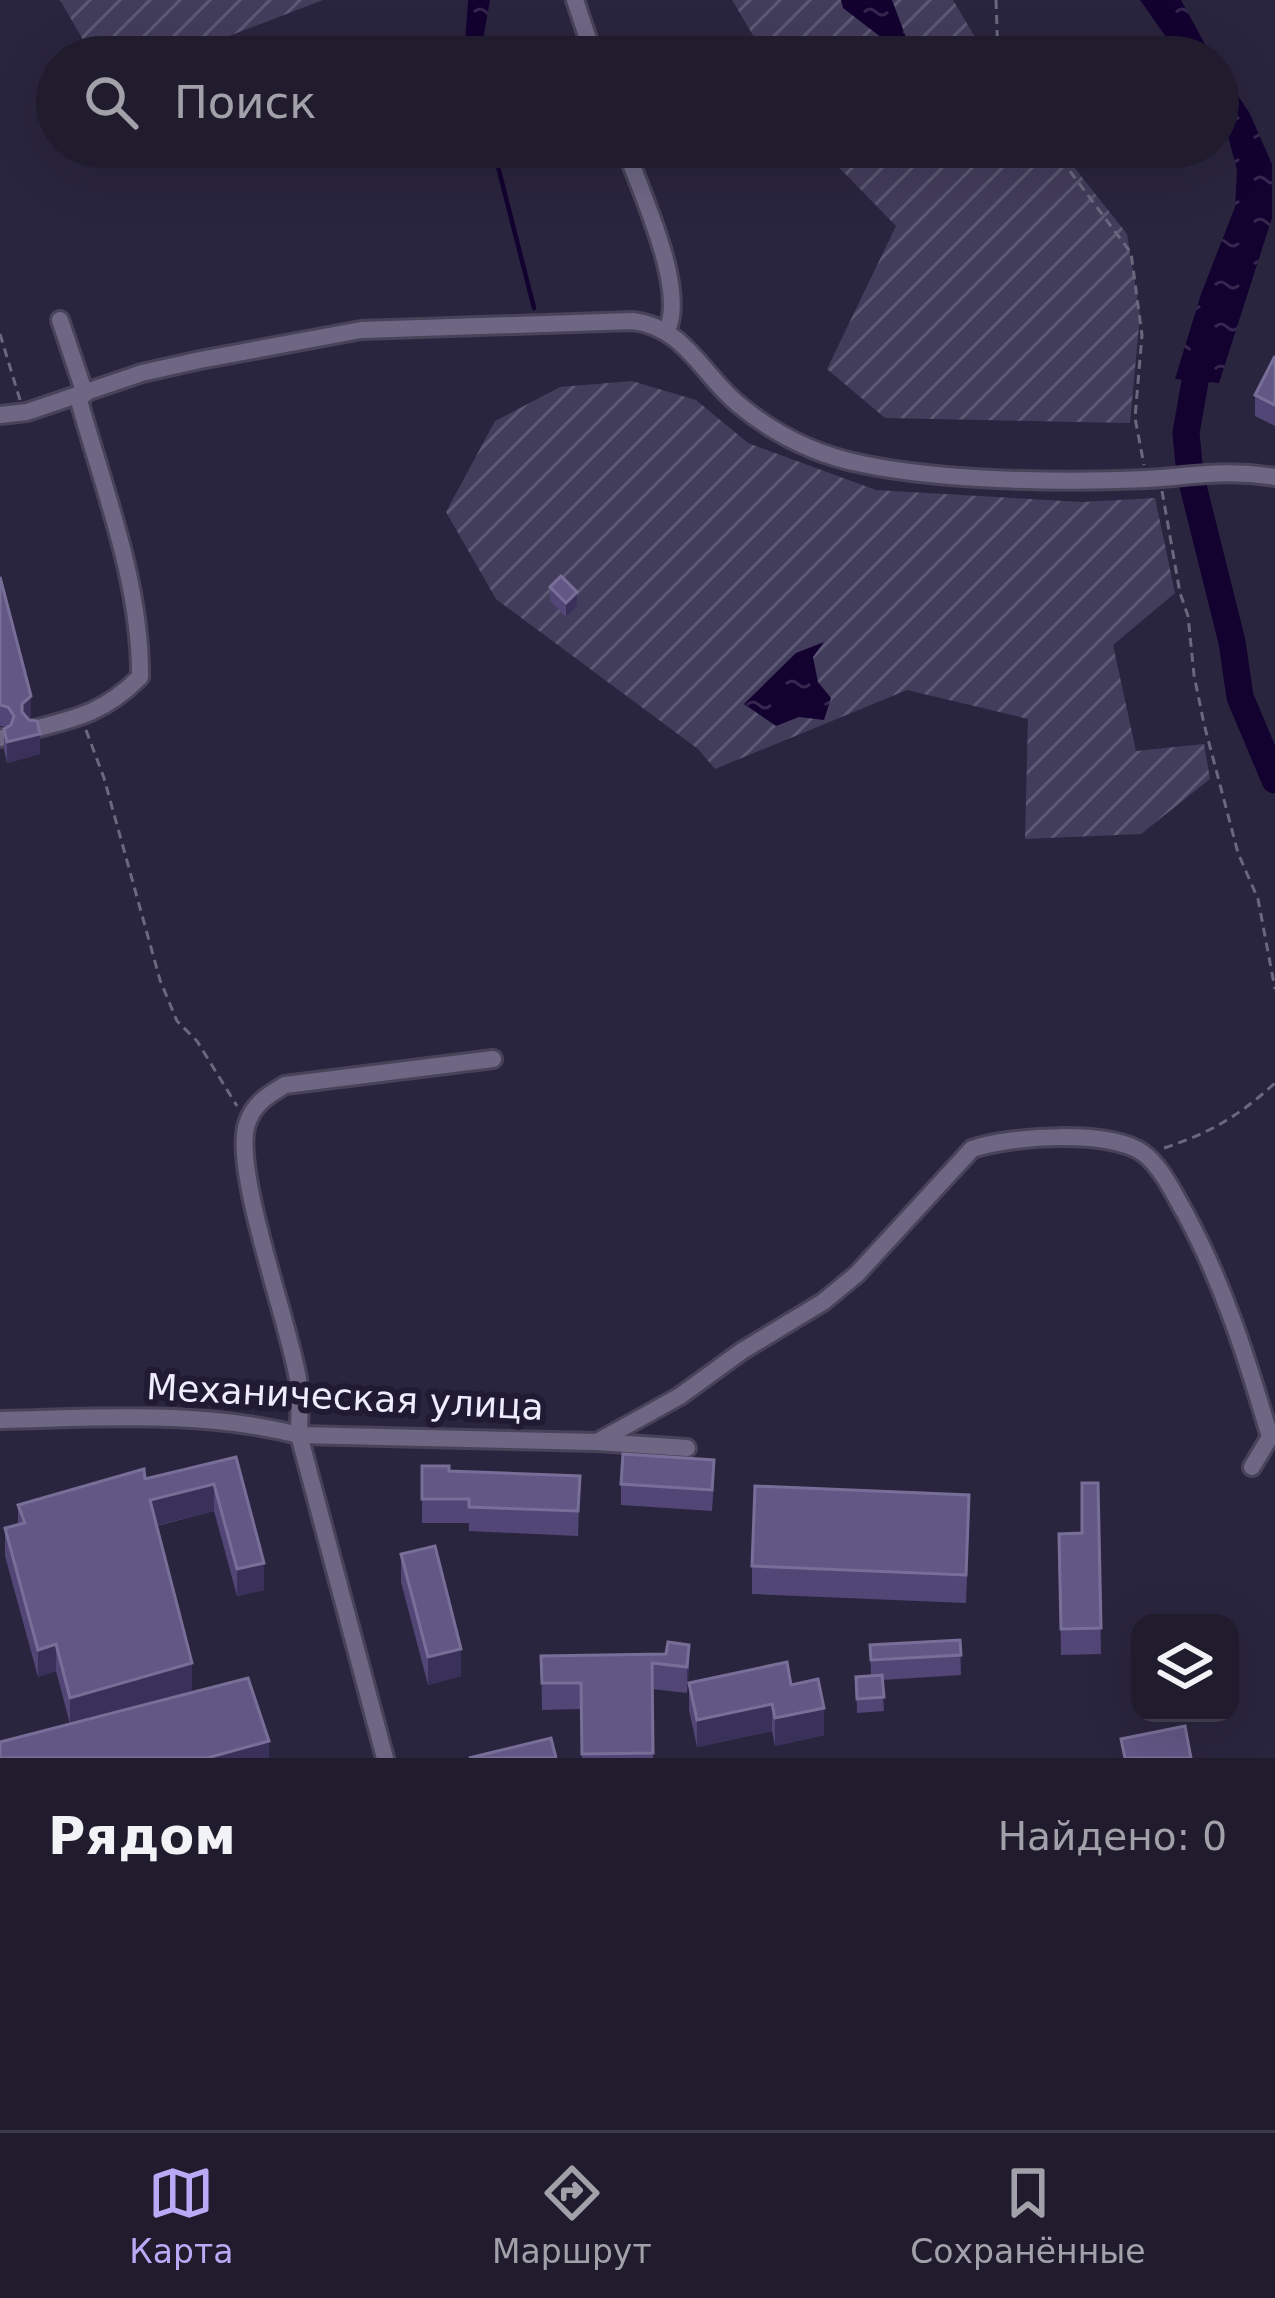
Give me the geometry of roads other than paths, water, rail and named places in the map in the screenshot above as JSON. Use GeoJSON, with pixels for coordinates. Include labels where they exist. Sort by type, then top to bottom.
{"type":"FeatureCollection","features":[{"type":"Feature","properties":{"kind":"street"},"geometry":{"type":"LineString","coordinates":[[575,0],[588,36]]}},
{"type":"Feature","properties":{"kind":"street"},"geometry":{"type":"LineString","coordinates":[[632,168],[670,282],[674,306],[667,330]]}},
{"type":"Feature","properties":{"kind":"street"},"geometry":{"type":"LineString","coordinates":[[34,730],[115,702],[140,677],[133,598],[60,320]]}},
{"type":"Feature","properties":{"kind":"street"},"geometry":{"type":"LineString","coordinates":[[0,415],[24,413],[200,359],[361,330],[633,321],[667,330],[737,404],[769,428],[813,451],[861,464],[1040,479],[1154,478],[1233,470],[1275,477]]}},
{"type":"Feature","properties":{"kind":"street"},"geometry":{"type":"LineString","coordinates":[[385,1758],[299,1435],[298,1382],[245,1165],[245,1127],[264,1098],[285,1085],[493,1060]]}},
{"type":"Feature","properties":{"kind":"street"},"geometry":{"type":"LineString","coordinates":[[597,1442],[680,1396],[823,1302],[857,1274],[972,1150],[996,1141],[1112,1139],[1145,1154],[1171,1189],[1237,1323],[1270,1437],[1252,1467]]}},
{"type":"Feature","properties":{"kind":"street","name":"Механическая улица"},"geometry":{"type":"LineString","coordinates":[[0,1420],[191,1417],[299,1435],[687,1448]]}},
{"type":"Feature","properties":{"kind":"water"},"geometry":{"type":"Polygon","coordinates":[[[468,0],[490,0],[484,36],[465,36],[468,0]]]}},
{"type":"Feature","properties":{"kind":"water"},"geometry":{"type":"Polygon","coordinates":[[[841,0],[892,0],[906,36],[879,36],[843,8],[841,0]]]}},
{"type":"Feature","properties":{"kind":"water"},"geometry":{"type":"Polygon","coordinates":[[[1140,0],[1181,0],[1201,36],[1165,36],[1140,0]]]}},
{"type":"Feature","properties":{"kind":"water"},"geometry":{"type":"Polygon","coordinates":[[[1239,97],[1272,164],[1272,218],[1219,383],[1175,379],[1235,207],[1239,97]]]}},
{"type":"Feature","properties":{"kind":"water"},"geometry":{"type":"Polygon","coordinates":[[[824,642],[813,657],[818,682],[831,698],[824,720],[799,717],[776,726],[744,704],[796,653],[824,642]]]}},
{"type":"Feature","properties":{"kind":"waterway"},"geometry":{"type":"LineString","coordinates":[[498,168],[534,308]]}},
{"type":"Feature","properties":{"kind":"waterway"},"geometry":{"type":"LineString","coordinates":[[1205,349],[1186,433],[1190,474],[1232,642],[1240,697],[1275,780]]}}]}
